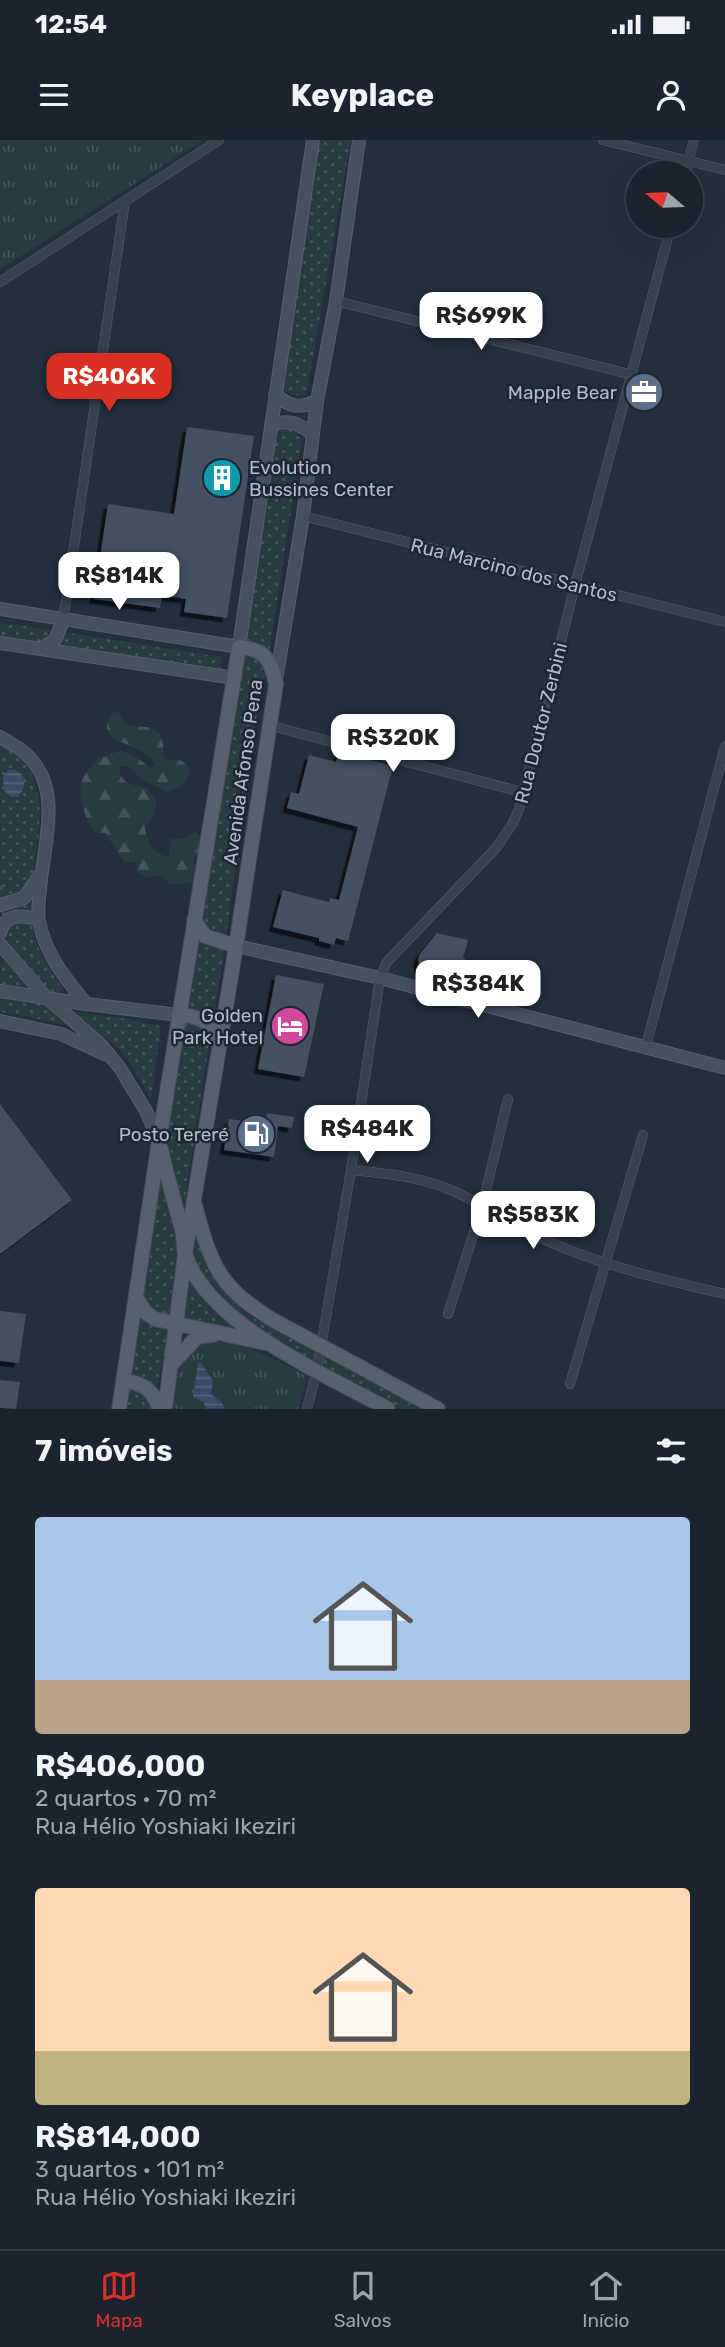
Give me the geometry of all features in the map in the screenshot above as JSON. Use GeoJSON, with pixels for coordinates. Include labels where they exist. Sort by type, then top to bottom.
{"type":"FeatureCollection","features":[{"type":"Feature","properties":{"kind":"main road","name":"Avenida Afonso Pena"},"geometry":{"type":"LineString","coordinates":[[119,1409],[194,920],[235,678],[313,140]]}},
{"type":"Feature","properties":{"kind":"main road","name":"Avenida Afonso Pena"},"geometry":{"type":"LineString","coordinates":[[165,1409],[185,1254],[236,946],[268,725],[303,516],[317,401],[336,301],[359,140]]}},
{"type":"Feature","properties":{"kind":"main road"},"geometry":{"type":"LineString","coordinates":[[275,394],[284,403],[295,407],[317,401]]}},
{"type":"Feature","properties":{"kind":"main road"},"geometry":{"type":"LineString","coordinates":[[271,425],[289,421],[313,434]]}},
{"type":"Feature","properties":{"kind":"main road"},"geometry":{"type":"LineString","coordinates":[[0,609],[63,621],[239,646],[269,659],[276,684]]}},
{"type":"Feature","properties":{"kind":"main road"},"geometry":{"type":"LineString","coordinates":[[41,649],[55,640],[63,621]]}},
{"type":"Feature","properties":{"kind":"main road"},"geometry":{"type":"LineString","coordinates":[[0,643],[235,678]]}},
{"type":"Feature","properties":{"kind":"main road"},"geometry":{"type":"LineString","coordinates":[[0,737],[29,757],[44,780],[48,796],[48,826],[38,919],[45,946],[69,984],[86,1004]]}},
{"type":"Feature","properties":{"kind":"main road"},"geometry":{"type":"LineString","coordinates":[[0,905],[23,898],[34,886],[41,872]]}},
{"type":"Feature","properties":{"kind":"main road"},"geometry":{"type":"LineString","coordinates":[[0,933],[2,925],[15,915],[38,919]]}},
{"type":"Feature","properties":{"kind":"main road"},"geometry":{"type":"LineString","coordinates":[[194,920],[205,936],[236,946],[380,978],[725,1068]]}},
{"type":"Feature","properties":{"kind":"main road"},"geometry":{"type":"LineString","coordinates":[[0,944],[45,996],[102,1046],[141,1102],[159,1141],[182,1229],[185,1254],[201,1284],[213,1298],[267,1344],[388,1409]]}},
{"type":"Feature","properties":{"kind":"main road"},"geometry":{"type":"LineString","coordinates":[[0,991],[204,1020],[215,1030],[219,1046]]}},
{"type":"Feature","properties":{"kind":"main road"},"geometry":{"type":"LineString","coordinates":[[0,1021],[61,1034],[113,1060]]}},
{"type":"Feature","properties":{"kind":"main road"},"geometry":{"type":"LineString","coordinates":[[194,1201],[211,1257],[222,1279],[247,1304],[438,1409]]}},
{"type":"Feature","properties":{"kind":"main road"},"geometry":{"type":"LineString","coordinates":[[136,1297],[150,1316],[176,1325],[267,1344]]}},
{"type":"Feature","properties":{"kind":"main road"},"geometry":{"type":"LineString","coordinates":[[171,1365],[197,1337],[227,1336]]}},
{"type":"Feature","properties":{"kind":"main road"},"geometry":{"type":"LineString","coordinates":[[123,1381],[137,1381],[145,1387],[153,1394],[159,1409]]}},
{"type":"Feature","properties":{"kind":"street"},"geometry":{"type":"LineString","coordinates":[[0,282],[219,140]]}},
{"type":"Feature","properties":{"kind":"street"},"geometry":{"type":"LineString","coordinates":[[603,140],[688,161],[694,140]]}},
{"type":"Feature","properties":{"kind":"street"},"geometry":{"type":"LineString","coordinates":[[704,165],[725,170]]}},
{"type":"Feature","properties":{"kind":"street"},"geometry":{"type":"LineString","coordinates":[[63,621],[125,201]]}},
{"type":"Feature","properties":{"kind":"street","name":"Rua Doutor Zerbini"},"geometry":{"type":"LineString","coordinates":[[307,1409],[317,1370],[351,1170],[380,978],[387,962],[496,848],[513,822],[524,793],[575,585],[668,238]]}},
{"type":"Feature","properties":{"kind":"street"},"geometry":{"type":"LineString","coordinates":[[336,301],[633,375]]}},
{"type":"Feature","properties":{"kind":"street","name":"Rua Marcino dos Santos"},"geometry":{"type":"LineString","coordinates":[[303,516],[725,622]]}},
{"type":"Feature","properties":{"kind":"street"},"geometry":{"type":"LineString","coordinates":[[268,725],[524,793]]}},
{"type":"Feature","properties":{"kind":"street"},"geometry":{"type":"LineString","coordinates":[[646,1046],[725,746]]}},
{"type":"Feature","properties":{"kind":"street"},"geometry":{"type":"LineString","coordinates":[[447,1314],[482,1206],[508,1099]]}},
{"type":"Feature","properties":{"kind":"street"},"geometry":{"type":"LineString","coordinates":[[570,1384],[643,1135]]}},
{"type":"Feature","properties":{"kind":"street"},"geometry":{"type":"LineString","coordinates":[[351,1170],[379,1172],[428,1182],[482,1206],[543,1240],[604,1264],[725,1294]]}},
{"type":"Feature","properties":{"kind":"green space"},"geometry":{"type":"Polygon","coordinates":[[[0,140],[203,140],[0,269],[0,140]]]}},
{"type":"Feature","properties":{"kind":"green space"},"geometry":{"type":"Polygon","coordinates":[[[318,140],[351,140],[306,396],[281,390],[318,140]]]}},
{"type":"Feature","properties":{"kind":"green space"},"geometry":{"type":"Polygon","coordinates":[[[287,428],[302,439],[246,785],[225,945],[188,1178],[167,1344],[151,1409],[125,1409],[162,1156],[208,885],[239,647],[273,432],[287,428]]]}},
{"type":"Feature","properties":{"kind":"green space"},"geometry":{"type":"Polygon","coordinates":[[[0,622],[222,657],[220,671],[0,637],[0,622]]]}},
{"type":"Feature","properties":{"kind":"green space"},"geometry":{"type":"Polygon","coordinates":[[[113,712],[119,713],[127,724],[148,727],[158,732],[165,759],[182,761],[190,768],[183,784],[167,792],[141,779],[128,766],[118,766],[125,780],[147,788],[156,800],[155,813],[145,828],[155,851],[170,857],[171,839],[180,839],[196,832],[202,839],[201,850],[193,859],[196,867],[193,883],[170,884],[161,876],[145,877],[137,872],[136,862],[125,862],[105,833],[94,832],[87,820],[82,805],[81,782],[99,758],[126,752],[151,768],[155,764],[149,756],[110,735],[107,729],[113,712]]]}},
{"type":"Feature","properties":{"kind":"green space"},"geometry":{"type":"Polygon","coordinates":[[[0,742],[21,759],[34,779],[39,801],[39,825],[31,901],[32,925],[40,952],[64,991],[51,993],[0,938],[0,742]]]}},
{"type":"Feature","properties":{"kind":"green space"},"geometry":{"type":"Polygon","coordinates":[[[5,960],[53,1009],[161,1026],[151,1101],[129,1061],[111,1042],[90,1032],[58,1023],[0,1012],[0,967],[5,960]]]}},
{"type":"Feature","properties":{"kind":"green space"},"geometry":{"type":"Polygon","coordinates":[[[196,1217],[200,1249],[210,1271],[224,1291],[250,1316],[422,1409],[399,1409],[317,1365],[184,1322],[196,1217]]]}},
{"type":"Feature","properties":{"kind":"green space"},"geometry":{"type":"Polygon","coordinates":[[[209,1342],[246,1348],[303,1374],[306,1379],[299,1409],[172,1409],[177,1377],[184,1359],[190,1351],[209,1342]]]}},
{"type":"Feature","properties":{"kind":"water"},"geometry":{"type":"Polygon","coordinates":[[[9,769],[19,772],[24,779],[18,797],[11,797],[4,790],[3,777],[9,769]]]}},
{"type":"Feature","properties":{"kind":"water"},"geometry":{"type":"Polygon","coordinates":[[[198,1362],[213,1381],[211,1394],[225,1409],[206,1409],[204,1403],[193,1397],[198,1362]]]}},
{"type":"Feature","properties":{"kind":"building"},"geometry":{"type":"Polygon","coordinates":[[[187,427],[254,436],[227,618],[184,612],[186,599],[162,595],[160,608],[94,599],[108,504],[174,514],[187,427]]]}},
{"type":"Feature","properties":{"kind":"building"},"geometry":{"type":"Polygon","coordinates":[[[339,752],[393,766],[348,941],[336,938],[334,945],[319,941],[319,938],[273,927],[283,890],[329,902],[330,898],[339,900],[358,827],[287,808],[291,792],[299,794],[309,755],[336,762],[339,752]]]}},
{"type":"Feature","properties":{"kind":"building"},"geometry":{"type":"Polygon","coordinates":[[[437,933],[468,940],[463,958],[466,959],[464,981],[429,976],[419,969],[420,954],[437,933]]]}},
{"type":"Feature","properties":{"kind":"building","name":"Golden Park Hotel"},"geometry":{"type":"Polygon","coordinates":[[[276,975],[324,984],[304,1077],[258,1069],[276,975]]]}},
{"type":"Feature","properties":{"kind":"building"},"geometry":{"type":"Polygon","coordinates":[[[0,1104],[72,1200],[0,1254],[0,1104]]]}},
{"type":"Feature","properties":{"kind":"building"},"geometry":{"type":"Polygon","coordinates":[[[267,1113],[294,1117],[292,1128],[278,1126],[274,1157],[224,1150],[229,1119],[265,1124],[267,1113]]]}},
{"type":"Feature","properties":{"kind":"building"},"geometry":{"type":"Polygon","coordinates":[[[0,1311],[26,1314],[19,1363],[0,1361],[0,1311]]]}},
{"type":"Feature","properties":{"kind":"building"},"geometry":{"type":"Polygon","coordinates":[[[0,1380],[20,1382],[16,1409],[0,1408],[0,1380]]]}},
{"type":"Feature","properties":{"kind":"place","name":"Mapple Bear"},"geometry":{"type":"Point","coordinates":[644,392]}},
{"type":"Feature","properties":{"kind":"place","name":"Evolution Bussines Center"},"geometry":{"type":"Point","coordinates":[222,478]}},
{"type":"Feature","properties":{"kind":"place","name":"Golden Park Hotel"},"geometry":{"type":"Point","coordinates":[290,1026]}},
{"type":"Feature","properties":{"kind":"place","name":"Posto Tereré"},"geometry":{"type":"Point","coordinates":[256,1134]}}]}
